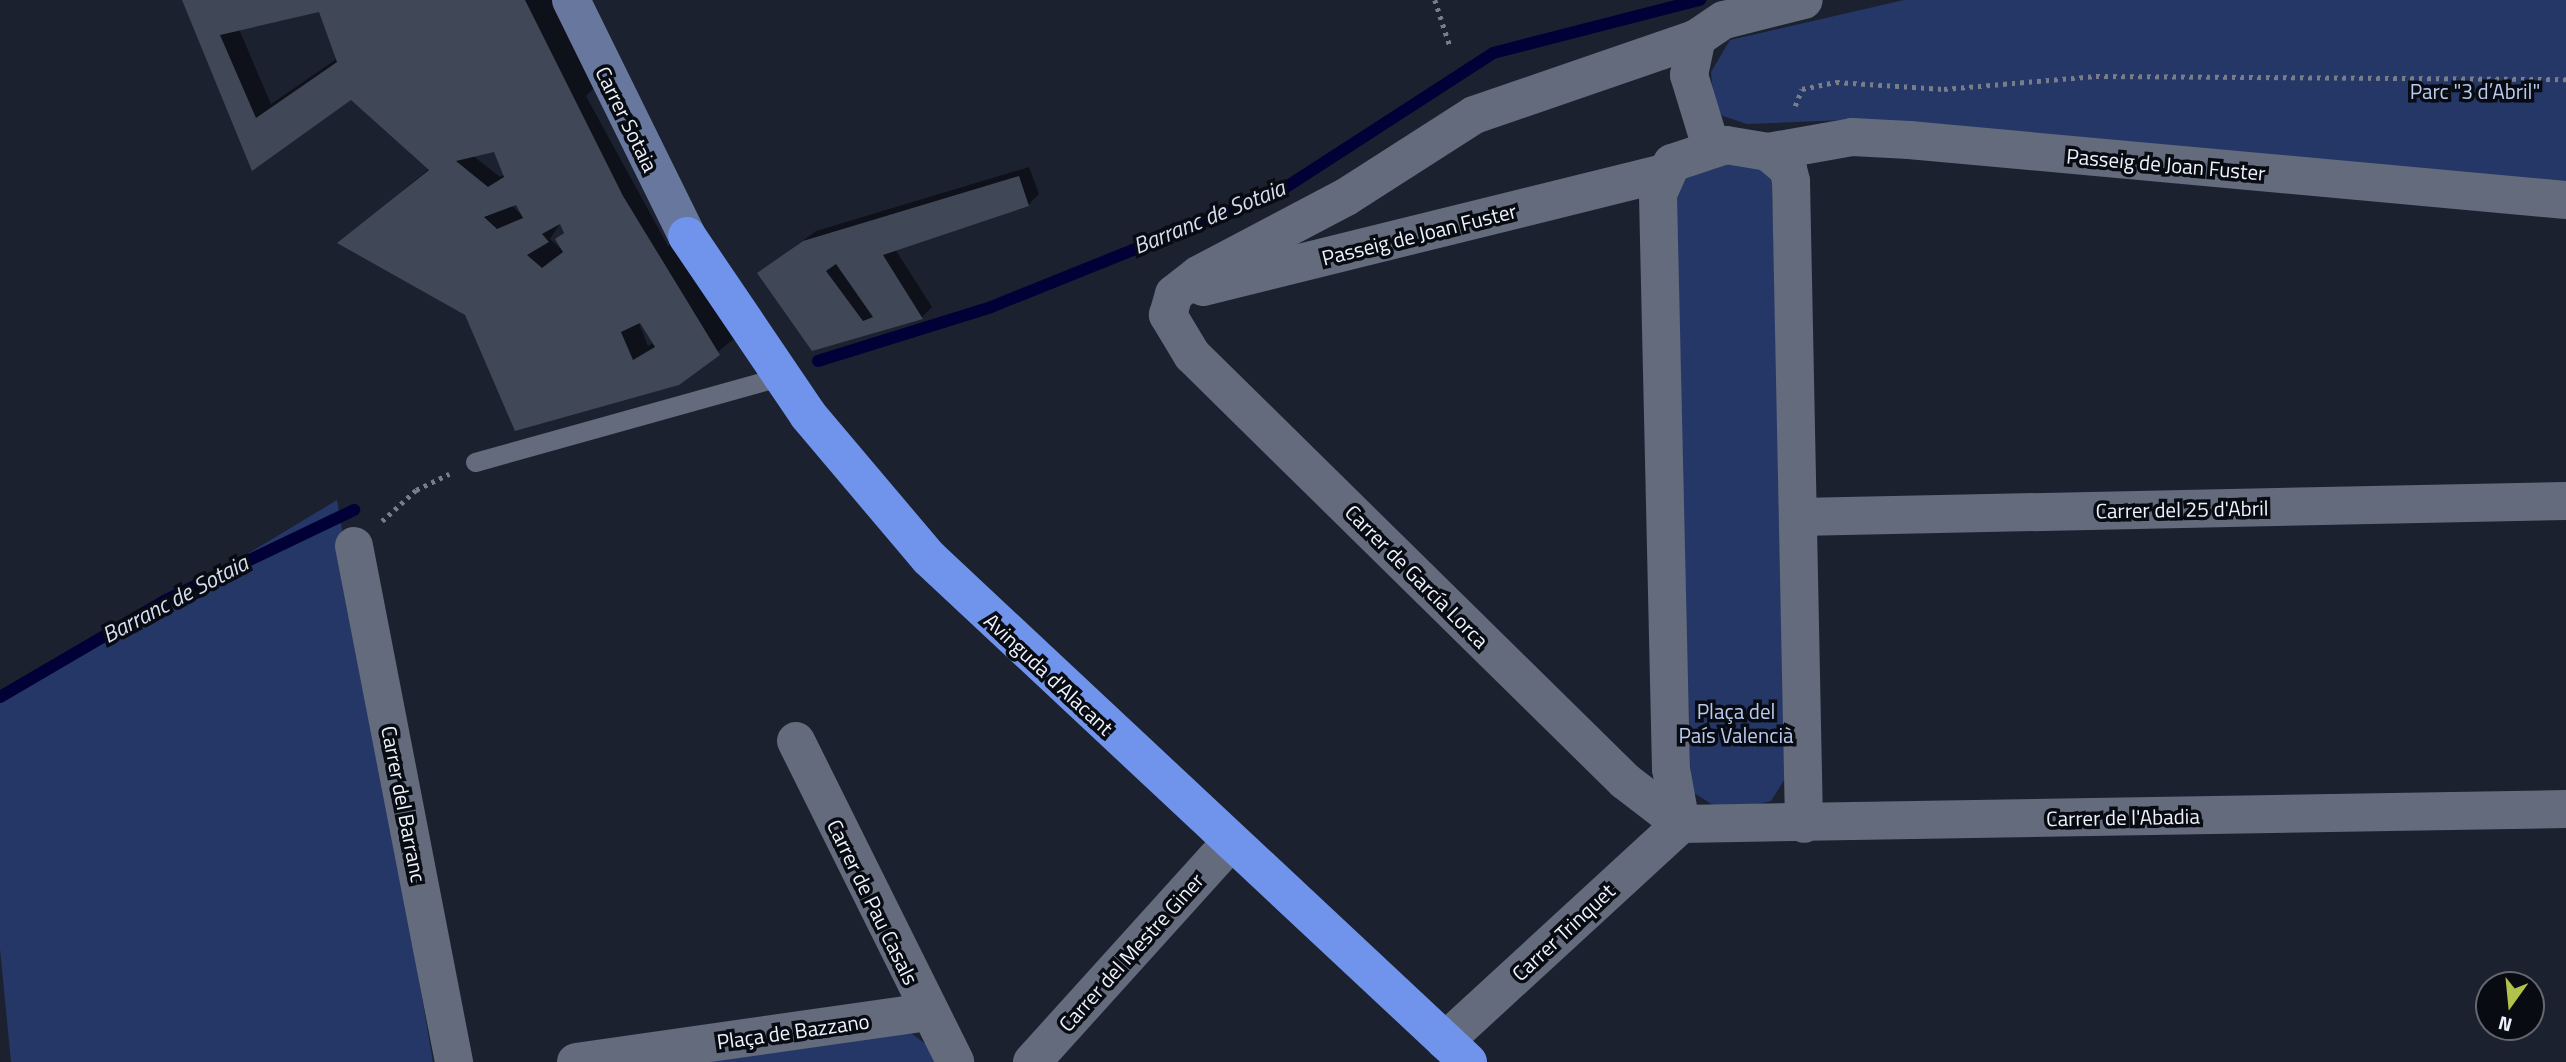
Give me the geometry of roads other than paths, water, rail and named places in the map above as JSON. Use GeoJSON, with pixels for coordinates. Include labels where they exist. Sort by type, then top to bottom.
{"type":"FeatureCollection","features":[{"type":"Feature","properties":{"kind":"highway","name":"Avinguda d'Alacant"},"geometry":{"type":"LineString","coordinates":[[687,236],[780,377],[929,558],[1457,1051]]}},
{"type":"Feature","properties":{"kind":"main road","name":"Carrer Sotaia"},"geometry":{"type":"LineString","coordinates":[[570,0],[687,236]]}},
{"type":"Feature","properties":{"kind":"street"},"geometry":{"type":"LineString","coordinates":[[1171,305],[1221,261],[1346,197],[1474,115],[1697,38],[1724,20],[1804,0]]}},
{"type":"Feature","properties":{"kind":"street"},"geometry":{"type":"LineString","coordinates":[[1697,38],[1689,75],[1711,147]]}},
{"type":"Feature","properties":{"kind":"street","name":"Passeig de Joan Fuster"},"geometry":{"type":"LineString","coordinates":[[1779,148],[1852,137],[1909,140],[2566,200]]}},
{"type":"Feature","properties":{"kind":"street"},"geometry":{"type":"LineString","coordinates":[[1681,824],[1671,769],[1658,194],[1663,173],[1684,155],[1711,147],[1779,148],[1791,181],[1804,824]]}},
{"type":"Feature","properties":{"kind":"street","name":"Passeig de Joan Fuster"},"geometry":{"type":"LineString","coordinates":[[1171,305],[1663,173]]}},
{"type":"Feature","properties":{"kind":"street","name":"Carrer de García Lorca"},"geometry":{"type":"LineString","coordinates":[[1171,305],[1192,355],[1625,781],[1681,824]]}},
{"type":"Feature","properties":{"kind":"street","name":"Carrer del 25 d'Abril"},"geometry":{"type":"LineString","coordinates":[[1798,517],[2566,501]]}},
{"type":"Feature","properties":{"kind":"street","name":"Carrer del Barranc"},"geometry":{"type":"LineString","coordinates":[[354,546],[454,1062]]}},
{"type":"Feature","properties":{"kind":"street","name":"Carrer de Pau Casals"},"geometry":{"type":"LineString","coordinates":[[796,741],[926,1012],[955,1062]]}},
{"type":"Feature","properties":{"kind":"street","name":"Carrer de l'Abadia"},"geometry":{"type":"LineString","coordinates":[[1681,824],[2566,809]]}},
{"type":"Feature","properties":{"kind":"street","name":"Carrer Trinquet"},"geometry":{"type":"LineString","coordinates":[[1457,1051],[1681,824]]}},
{"type":"Feature","properties":{"kind":"street","name":"Carrer del Mestre Giner"},"geometry":{"type":"LineString","coordinates":[[1032,1062],[1231,842]]}},
{"type":"Feature","properties":{"kind":"street","name":"Plaça de Bazzano"},"geometry":{"type":"LineString","coordinates":[[576,1062],[926,1012]]}},
{"type":"Feature","properties":{"kind":"lane"},"geometry":{"type":"LineString","coordinates":[[475,461],[780,377]]}},
{"type":"Feature","properties":{"kind":"waterway","name":"Barranc de Sotaia"},"geometry":{"type":"LineString","coordinates":[[818,361],[991,307],[1280,191],[1493,53],[1700,0]]}},
{"type":"Feature","properties":{"kind":"waterway","name":"Barranc de Sotaia"},"geometry":{"type":"LineString","coordinates":[[0,697],[164,601],[354,510]]}},
{"type":"Feature","properties":{"kind":"park label","name":"Parc \"3 d’Abril\""},"geometry":{"type":"Point","coordinates":[2475,91]}},
{"type":"Feature","properties":{"kind":"park label","name":"Plaça del País Valencià"},"geometry":{"type":"Point","coordinates":[1736,723]}}]}
